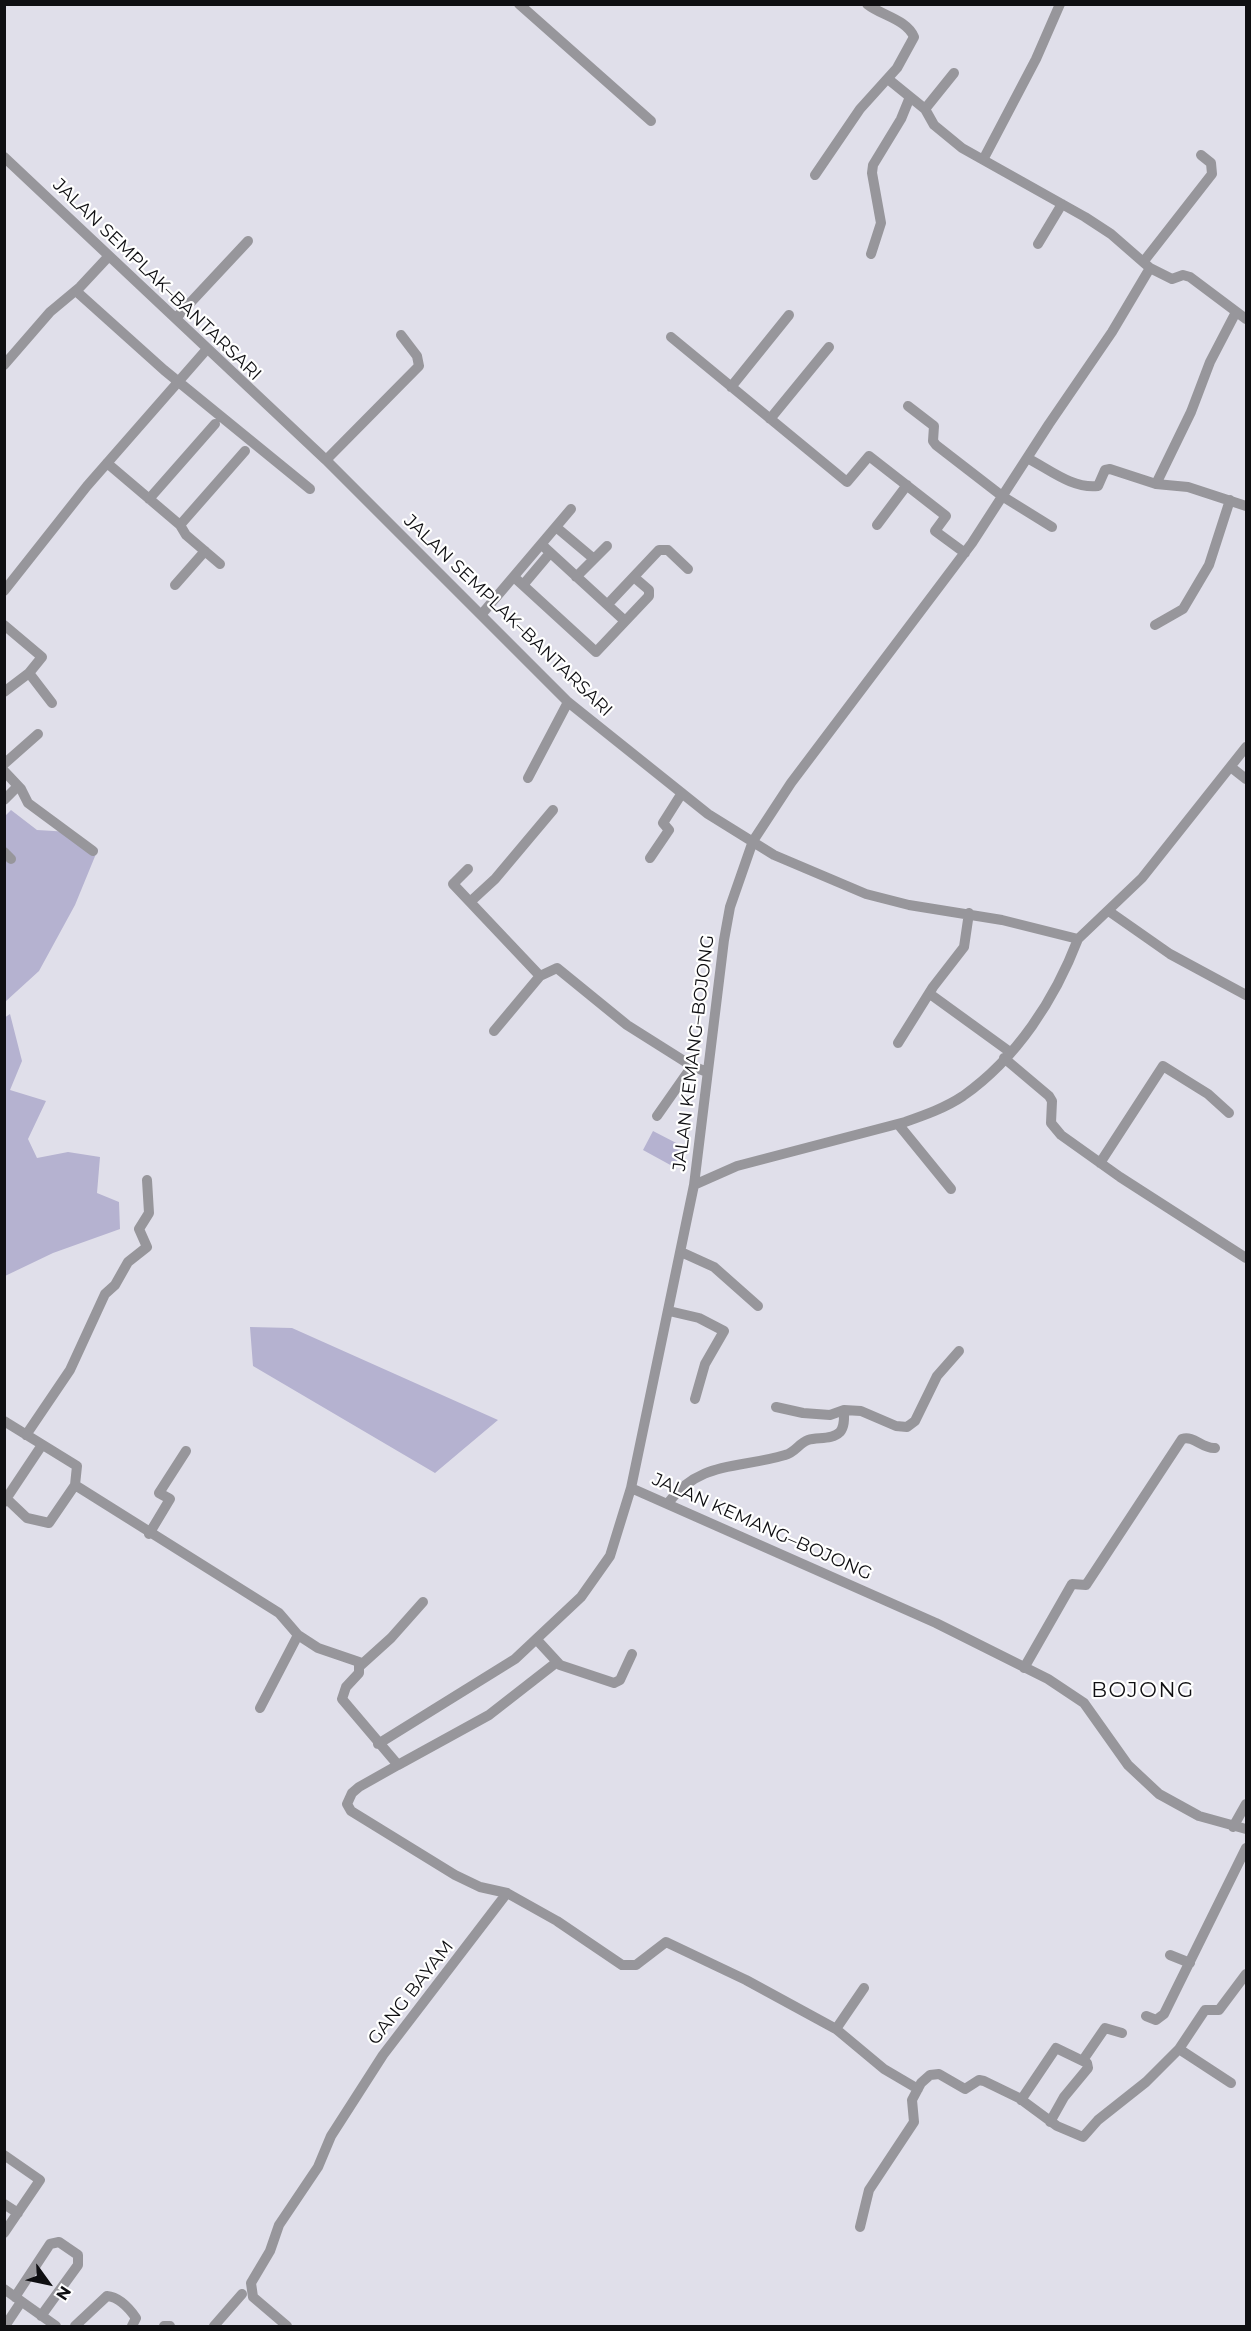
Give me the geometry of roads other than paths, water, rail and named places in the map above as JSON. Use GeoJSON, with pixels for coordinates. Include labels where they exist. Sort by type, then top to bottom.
{"type":"FeatureCollection","features":[{"type":"Feature","properties":{"kind":"street"},"geometry":{"type":"LineString","coordinates":[[519,4],[651,121]]}},
{"type":"Feature","properties":{"kind":"street"},"geometry":{"type":"LineString","coordinates":[[815,175],[860,109],[888,79],[914,37],[910,29],[898,20],[884,16],[867,4]]}},
{"type":"Feature","properties":{"kind":"street"},"geometry":{"type":"LineString","coordinates":[[984,158],[1036,59],[1060,4]]}},
{"type":"Feature","properties":{"kind":"street"},"geometry":{"type":"LineString","coordinates":[[925,109],[954,73]]}},
{"type":"Feature","properties":{"kind":"street"},"geometry":{"type":"LineString","coordinates":[[888,79],[925,109],[941,131],[963,148],[984,158],[1111,234],[1147,265],[1172,279],[1183,275],[1190,277],[1246,319]]}},
{"type":"Feature","properties":{"kind":"street"},"geometry":{"type":"LineString","coordinates":[[871,254],[881,223],[872,173],[873,165],[901,118],[910,97]]}},
{"type":"Feature","properties":{"kind":"street","name":"JALAN KEMANG–BOJONG"},"geometry":{"type":"LineString","coordinates":[[1202,154],[1213,166],[1209,181],[1147,265],[1117,324],[965,553],[803,766],[753,841],[730,907],[719,971],[694,1185],[631,1488],[936,1623],[1065,1689],[1084,1703],[1128,1765],[1160,1794],[1189,1812],[1246,1829]]}},
{"type":"Feature","properties":{"kind":"street","name":"JALAN SEMPLAK–BANTARSARI"},"geometry":{"type":"LineString","coordinates":[[4,157],[326,460],[568,702],[708,814],[774,855],[866,894],[945,912],[969,913],[1078,939]]}},
{"type":"Feature","properties":{"kind":"street"},"geometry":{"type":"LineString","coordinates":[[1038,244],[1062,204]]}},
{"type":"Feature","properties":{"kind":"street"},"geometry":{"type":"LineString","coordinates":[[176,318],[248,241]]}},
{"type":"Feature","properties":{"kind":"street"},"geometry":{"type":"LineString","coordinates":[[4,365],[50,312],[76,291],[108,257]]}},
{"type":"Feature","properties":{"kind":"street"},"geometry":{"type":"LineString","coordinates":[[76,291],[178,382],[310,489]]}},
{"type":"Feature","properties":{"kind":"street"},"geometry":{"type":"LineString","coordinates":[[1156,484],[1191,412],[1210,362],[1236,312]]}},
{"type":"Feature","properties":{"kind":"street"},"geometry":{"type":"LineString","coordinates":[[731,387],[789,315]]}},
{"type":"Feature","properties":{"kind":"street"},"geometry":{"type":"LineString","coordinates":[[326,460],[419,366],[417,356],[401,334]]}},
{"type":"Feature","properties":{"kind":"street"},"geometry":{"type":"LineString","coordinates":[[670,337],[847,482],[869,456],[946,516],[935,531],[965,553]]}},
{"type":"Feature","properties":{"kind":"street"},"geometry":{"type":"LineString","coordinates":[[770,419],[829,347]]}},
{"type":"Feature","properties":{"kind":"street"},"geometry":{"type":"LineString","coordinates":[[4,591],[107,464],[207,348]]}},
{"type":"Feature","properties":{"kind":"street"},"geometry":{"type":"LineString","coordinates":[[908,406],[934,426],[933,441],[936,445],[1002,496],[1052,527]]}},
{"type":"Feature","properties":{"kind":"street"},"geometry":{"type":"LineString","coordinates":[[149,499],[215,424]]}},
{"type":"Feature","properties":{"kind":"street"},"geometry":{"type":"LineString","coordinates":[[180,525],[245,451]]}},
{"type":"Feature","properties":{"kind":"street"},"geometry":{"type":"LineString","coordinates":[[1027,458],[1064,479],[1080,485],[1098,486],[1107,469],[1156,484],[1188,487],[1246,506]]}},
{"type":"Feature","properties":{"kind":"street"},"geometry":{"type":"LineString","coordinates":[[107,464],[180,525],[186,536],[220,564]]}},
{"type":"Feature","properties":{"kind":"street"},"geometry":{"type":"LineString","coordinates":[[877,525],[907,485]]}},
{"type":"Feature","properties":{"kind":"street"},"geometry":{"type":"LineString","coordinates":[[1155,625],[1183,609],[1209,565],[1230,501]]}},
{"type":"Feature","properties":{"kind":"street"},"geometry":{"type":"LineString","coordinates":[[523,585],[546,549],[556,526],[571,508]]}},
{"type":"Feature","properties":{"kind":"street"},"geometry":{"type":"LineString","coordinates":[[556,526],[594,559]]}},
{"type":"Feature","properties":{"kind":"street"},"geometry":{"type":"LineString","coordinates":[[576,577],[607,546]]}},
{"type":"Feature","properties":{"kind":"street"},"geometry":{"type":"LineString","coordinates":[[608,604],[635,578],[659,549],[664,548],[688,569]]}},
{"type":"Feature","properties":{"kind":"street"},"geometry":{"type":"LineString","coordinates":[[482,615],[514,577],[546,549]]}},
{"type":"Feature","properties":{"kind":"street"},"geometry":{"type":"LineString","coordinates":[[546,549],[625,621]]}},
{"type":"Feature","properties":{"kind":"street"},"geometry":{"type":"LineString","coordinates":[[176,585],[205,551]]}},
{"type":"Feature","properties":{"kind":"street"},"geometry":{"type":"LineString","coordinates":[[514,577],[594,652],[598,651],[650,593],[635,578]]}},
{"type":"Feature","properties":{"kind":"street"},"geometry":{"type":"LineString","coordinates":[[4,625],[42,656],[29,673],[4,692]]}},
{"type":"Feature","properties":{"kind":"street"},"geometry":{"type":"LineString","coordinates":[[29,673],[52,703]]}},
{"type":"Feature","properties":{"kind":"street"},"geometry":{"type":"LineString","coordinates":[[528,778],[568,702]]}},
{"type":"Feature","properties":{"kind":"street"},"geometry":{"type":"LineString","coordinates":[[4,764],[38,734]]}},
{"type":"Feature","properties":{"kind":"street"},"geometry":{"type":"LineString","coordinates":[[694,1185],[737,1166],[898,1124],[930,1113],[963,1096],[1007,1055],[1053,997],[1063,979],[1078,939],[1110,912],[1142,878],[1232,768],[1246,747]]}},
{"type":"Feature","properties":{"kind":"street"},"geometry":{"type":"LineString","coordinates":[[1232,768],[1246,778]]}},
{"type":"Feature","properties":{"kind":"street"},"geometry":{"type":"LineString","coordinates":[[4,771],[18,786],[28,803],[93,851]]}},
{"type":"Feature","properties":{"kind":"street"},"geometry":{"type":"LineString","coordinates":[[4,800],[18,786]]}},
{"type":"Feature","properties":{"kind":"street"},"geometry":{"type":"LineString","coordinates":[[650,858],[669,830],[663,823],[682,793]]}},
{"type":"Feature","properties":{"kind":"street"},"geometry":{"type":"LineString","coordinates":[[470,902],[507,866],[553,810]]}},
{"type":"Feature","properties":{"kind":"street"},"geometry":{"type":"LineString","coordinates":[[468,868],[453,884],[540,976]]}},
{"type":"Feature","properties":{"kind":"street"},"geometry":{"type":"LineString","coordinates":[[1110,912],[1170,954],[1246,995]]}},
{"type":"Feature","properties":{"kind":"street"},"geometry":{"type":"LineString","coordinates":[[898,1043],[964,947],[969,913]]}},
{"type":"Feature","properties":{"kind":"street"},"geometry":{"type":"LineString","coordinates":[[494,1031],[540,976],[557,968],[627,1025],[692,1066],[707,1072]]}},
{"type":"Feature","properties":{"kind":"street"},"geometry":{"type":"LineString","coordinates":[[930,994],[1007,1055],[1049,1096],[1052,1101],[1051,1124],[1056,1131],[1100,1163],[1246,1258]]}},
{"type":"Feature","properties":{"kind":"street"},"geometry":{"type":"LineString","coordinates":[[657,1116],[692,1066]]}},
{"type":"Feature","properties":{"kind":"street"},"geometry":{"type":"LineString","coordinates":[[1100,1163],[1163,1066],[1208,1094],[1228,1113]]}},
{"type":"Feature","properties":{"kind":"street"},"geometry":{"type":"LineString","coordinates":[[898,1124],[951,1189]]}},
{"type":"Feature","properties":{"kind":"street"},"geometry":{"type":"LineString","coordinates":[[26,1435],[70,1370],[105,1294],[115,1285],[128,1262],[147,1247],[138,1229],[149,1211],[147,1180]]}},
{"type":"Feature","properties":{"kind":"street"},"geometry":{"type":"LineString","coordinates":[[681,1252],[714,1267],[758,1306]]}},
{"type":"Feature","properties":{"kind":"street"},"geometry":{"type":"LineString","coordinates":[[669,1311],[699,1318],[724,1331],[705,1364],[695,1399]]}},
{"type":"Feature","properties":{"kind":"street"},"geometry":{"type":"LineString","coordinates":[[776,1407],[803,1413],[830,1415],[844,1410],[861,1411],[896,1426],[907,1426],[915,1421],[937,1376],[959,1351]]}},
{"type":"Feature","properties":{"kind":"street"},"geometry":{"type":"LineString","coordinates":[[668,1503],[681,1486],[695,1476],[745,1462],[786,1455],[808,1440],[834,1436],[843,1427],[844,1410]]}},
{"type":"Feature","properties":{"kind":"street"},"geometry":{"type":"LineString","coordinates":[[4,1421],[26,1435],[42,1444],[77,1466],[75,1485],[49,1523],[27,1518],[6,1501],[42,1444]]}},
{"type":"Feature","properties":{"kind":"street"},"geometry":{"type":"LineString","coordinates":[[1024,1668],[1072,1584],[1086,1585],[1182,1438],[1189,1438],[1208,1448],[1215,1448]]}},
{"type":"Feature","properties":{"kind":"street"},"geometry":{"type":"LineString","coordinates":[[149,1534],[170,1499],[159,1493],[186,1451]]}},
{"type":"Feature","properties":{"kind":"street"},"geometry":{"type":"LineString","coordinates":[[75,1485],[149,1534],[279,1613],[298,1635],[318,1648],[355,1659],[360,1666]]}},
{"type":"Feature","properties":{"kind":"street"},"geometry":{"type":"LineString","coordinates":[[378,1744],[515,1659],[581,1597],[610,1556],[631,1488]]}},
{"type":"Feature","properties":{"kind":"street"},"geometry":{"type":"LineString","coordinates":[[398,1765],[342,1699],[346,1688],[359,1673],[360,1666],[391,1638],[423,1602]]}},
{"type":"Feature","properties":{"kind":"street"},"geometry":{"type":"LineString","coordinates":[[260,1708],[298,1635]]}},
{"type":"Feature","properties":{"kind":"street"},"geometry":{"type":"LineString","coordinates":[[537,1640],[557,1662],[573,1670],[617,1683],[632,1654]]}},
{"type":"Feature","properties":{"kind":"street"},"geometry":{"type":"LineString","coordinates":[[557,1662],[489,1715],[352,1792],[347,1804],[351,1811],[455,1875],[480,1887],[507,1893],[556,1921],[622,1965],[636,1965],[666,1942],[746,1980],[836,2029],[884,2069],[918,2089]]}},
{"type":"Feature","properties":{"kind":"street"},"geometry":{"type":"LineString","coordinates":[[1233,1827],[1246,1804]]}},
{"type":"Feature","properties":{"kind":"street"},"geometry":{"type":"LineString","coordinates":[[1146,2016],[1156,2020],[1161,2018],[1246,1848]]}},
{"type":"Feature","properties":{"kind":"street","name":"GANG BAYAM"},"geometry":{"type":"LineString","coordinates":[[287,2326],[253,2297],[251,2292],[251,2283],[270,2251],[279,2225],[318,2167],[324,2149],[383,2055],[507,1893]]}},
{"type":"Feature","properties":{"kind":"street"},"geometry":{"type":"LineString","coordinates":[[1170,1955],[1190,1963]]}},
{"type":"Feature","properties":{"kind":"street"},"geometry":{"type":"LineString","coordinates":[[860,2227],[871,2187],[914,2122],[911,2104],[926,2077],[936,2073],[965,2089],[979,2080],[984,2081],[1021,2100],[1050,2122],[1074,2134],[1085,2136],[1098,2120],[1146,2082],[1179,2049],[1205,2010],[1218,2012],[1246,1974]]}},
{"type":"Feature","properties":{"kind":"street"},"geometry":{"type":"LineString","coordinates":[[836,2029],[864,1988]]}},
{"type":"Feature","properties":{"kind":"street"},"geometry":{"type":"LineString","coordinates":[[1083,2060],[1105,2028],[1122,2032]]}},
{"type":"Feature","properties":{"kind":"street"},"geometry":{"type":"LineString","coordinates":[[1021,2100],[1056,2048],[1083,2060],[1088,2064],[1088,2068],[1064,2097],[1050,2122]]}},
{"type":"Feature","properties":{"kind":"street"},"geometry":{"type":"LineString","coordinates":[[1179,2049],[1231,2083]]}},
{"type":"Feature","properties":{"kind":"street"},"geometry":{"type":"LineString","coordinates":[[4,2155],[40,2180],[4,2233]]}},
{"type":"Feature","properties":{"kind":"street"},"geometry":{"type":"LineString","coordinates":[[4,2205],[18,2213]]}},
{"type":"Feature","properties":{"kind":"street"},"geometry":{"type":"LineString","coordinates":[[4,2289],[18,2300],[49,2323],[78,2265],[78,2255],[59,2242],[50,2244],[18,2300],[4,2326]]}},
{"type":"Feature","properties":{"kind":"street"},"geometry":{"type":"LineString","coordinates":[[214,2326],[242,2294]]}},
{"type":"Feature","properties":{"kind":"street"},"geometry":{"type":"LineString","coordinates":[[75,2326],[107,2296],[116,2297],[134,2314],[136,2318],[132,2326]]}},
{"type":"Feature","properties":{"kind":"street"},"geometry":{"type":"LineString","coordinates":[[164,2326],[170,2326]]}},
{"type":"Feature","properties":{"kind":"district","name":"BOJONG"},"geometry":{"type":"Point","coordinates":[1143,1691]}}]}
